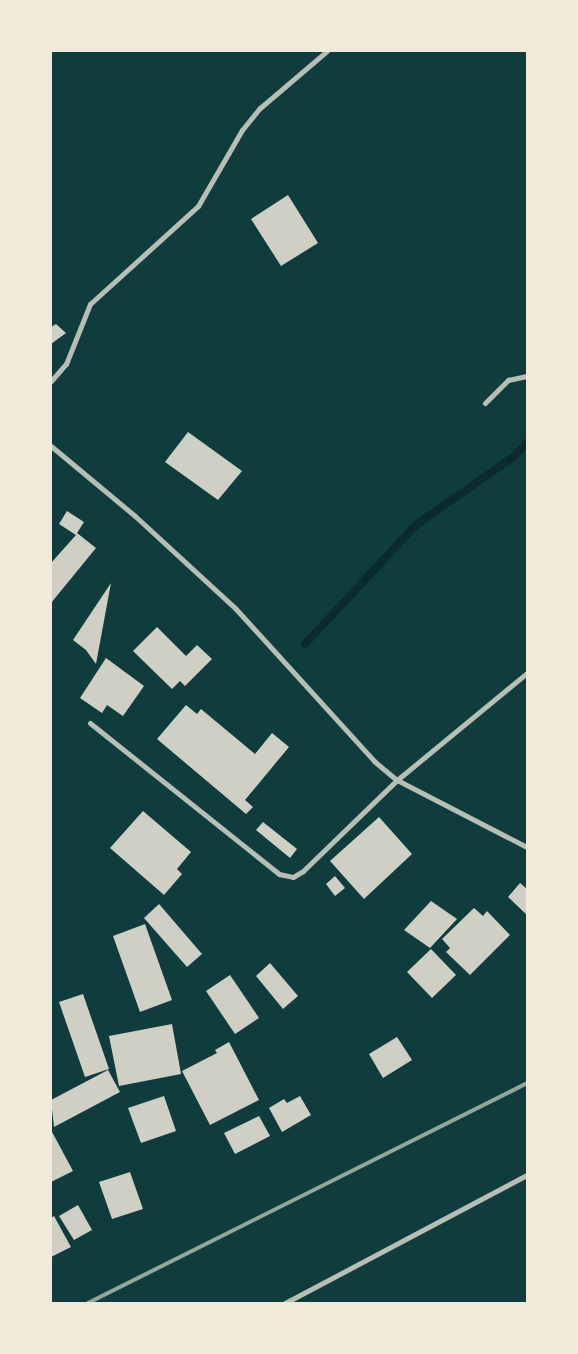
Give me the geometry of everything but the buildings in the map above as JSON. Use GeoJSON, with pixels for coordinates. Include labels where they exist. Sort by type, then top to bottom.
{"type":"FeatureCollection","features":[{"type":"Feature","properties":{"kind":"street"},"geometry":{"type":"LineString","coordinates":[[51,381],[66,364],[90,304],[198,206],[242,130],[260,108],[327,51]]}},
{"type":"Feature","properties":{"kind":"street"},"geometry":{"type":"LineString","coordinates":[[484,403],[508,380],[527,376]]}},
{"type":"Feature","properties":{"kind":"street"},"geometry":{"type":"LineString","coordinates":[[51,446],[135,516],[235,608],[374,761],[397,780],[527,847]]}},
{"type":"Feature","properties":{"kind":"street"},"geometry":{"type":"LineString","coordinates":[[90,723],[286,878],[303,871],[397,780],[527,673]]}},
{"type":"Feature","properties":{"kind":"street"},"geometry":{"type":"LineString","coordinates":[[285,1303],[527,1175]]}},
{"type":"Feature","properties":{"kind":"waterway"},"geometry":{"type":"LineString","coordinates":[[305,644],[416,525],[513,457],[527,443]]}},
{"type":"Feature","properties":{"kind":"railway"},"geometry":{"type":"LineString","coordinates":[[88,1303],[527,1083]]}}]}
